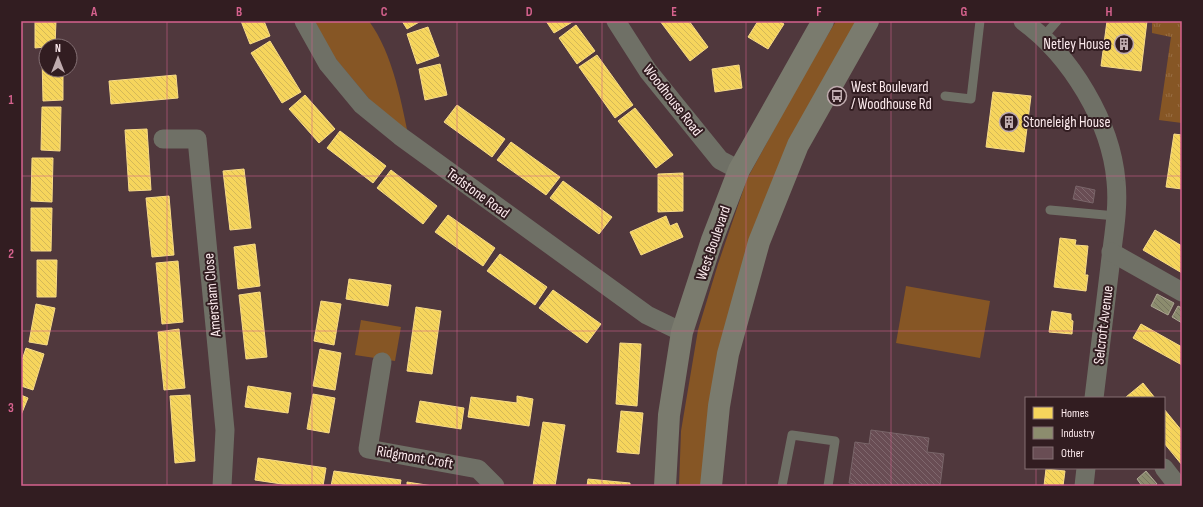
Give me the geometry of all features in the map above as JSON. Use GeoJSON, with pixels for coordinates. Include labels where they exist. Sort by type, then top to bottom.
{"type":"FeatureCollection","features":[{"type":"Feature","properties":{"kind":"main road","name":"West Boulevard"},"geometry":{"type":"LineString","coordinates":[[665,486],[669,414],[682,332],[712,240],[739,170],[823,21]]}},
{"type":"Feature","properties":{"kind":"main road"},"geometry":{"type":"LineString","coordinates":[[711,486],[719,406],[728,354],[759,242],[798,145],[868,21]]}},
{"type":"Feature","properties":{"kind":"street","name":"Tedstone Road"},"geometry":{"type":"LineString","coordinates":[[304,21],[328,64],[362,105],[400,136],[647,315],[682,332]]}},
{"type":"Feature","properties":{"kind":"street","name":"Woodhouse Road"},"geometry":{"type":"LineString","coordinates":[[616,21],[648,71],[720,160],[739,170]]}},
{"type":"Feature","properties":{"kind":"street","name":"Selcroft Avenue"},"geometry":{"type":"LineString","coordinates":[[1023,21],[1043,36],[1073,72],[1091,100],[1102,125],[1110,152],[1116,181],[1116,216],[1094,397]]}},
{"type":"Feature","properties":{"kind":"street","name":"Amersham Close"},"geometry":{"type":"LineString","coordinates":[[163,139],[197,138],[225,430],[222,486]]}},
{"type":"Feature","properties":{"kind":"street"},"geometry":{"type":"LineString","coordinates":[[1112,252],[1182,292]]}},
{"type":"Feature","properties":{"kind":"street","name":"Ridgmont Croft"},"geometry":{"type":"LineString","coordinates":[[382,362],[368,449],[478,469],[495,486]]}},
{"type":"Feature","properties":{"kind":"street"},"geometry":{"type":"LineString","coordinates":[[1084,486],[1086,469]]}},
{"type":"Feature","properties":{"kind":"street"},"geometry":{"type":"LineString","coordinates":[[1165,469],[1178,486]]}},
{"type":"Feature","properties":{"kind":"lane"},"geometry":{"type":"LineString","coordinates":[[945,96],[971,99],[980,21]]}},
{"type":"Feature","properties":{"kind":"lane"},"geometry":{"type":"LineString","coordinates":[[1043,36],[1057,21]]}},
{"type":"Feature","properties":{"kind":"lane"},"geometry":{"type":"LineString","coordinates":[[1050,210],[1116,216]]}},
{"type":"Feature","properties":{"kind":"lane"},"geometry":{"type":"LineString","coordinates":[[782,486],[792,435],[835,441],[828,486]]}},
{"type":"Feature","properties":{"kind":"green space"},"geometry":{"type":"Polygon","coordinates":[[[304,21],[369,21],[378,35],[391,64],[400,96],[410,143],[400,136],[304,21]]]}},
{"type":"Feature","properties":{"kind":"green space"},"geometry":{"type":"Polygon","coordinates":[[[836,21],[857,21],[805,112],[702,486],[679,486],[681,431],[698,330],[718,264],[747,179],[802,78],[836,21]]]}},
{"type":"Feature","properties":{"kind":"green space"},"geometry":{"type":"Polygon","coordinates":[[[1152,21],[1182,21],[1182,123],[1159,120],[1171,37],[1152,33],[1152,21]]]}},
{"type":"Feature","properties":{"kind":"green space"},"geometry":{"type":"Polygon","coordinates":[[[906,286],[990,301],[980,358],[896,343],[906,286]]]}},
{"type":"Feature","properties":{"kind":"green space"},"geometry":{"type":"Polygon","coordinates":[[[361,320],[401,327],[395,361],[355,355],[361,320]]]}},
{"type":"Feature","properties":{"kind":"building: Homes"},"geometry":{"type":"Polygon","coordinates":[[[35,21],[56,21],[55,38],[38,38],[38,48],[35,48],[35,21]]]}},
{"type":"Feature","properties":{"kind":"building: Homes"},"geometry":{"type":"Polygon","coordinates":[[[241,21],[264,21],[270,36],[250,44],[241,21]]]}},
{"type":"Feature","properties":{"kind":"building: Homes"},"geometry":{"type":"Polygon","coordinates":[[[402,21],[421,21],[407,29],[402,21]]]}},
{"type":"Feature","properties":{"kind":"building: Homes"},"geometry":{"type":"Polygon","coordinates":[[[546,21],[574,21],[554,33],[546,21]]]}},
{"type":"Feature","properties":{"kind":"building: Homes"},"geometry":{"type":"Polygon","coordinates":[[[660,21],[689,21],[708,47],[690,61],[660,21]]]}},
{"type":"Feature","properties":{"kind":"building: Homes"},"geometry":{"type":"Polygon","coordinates":[[[758,21],[779,21],[784,24],[768,49],[748,37],[758,21]]]}},
{"type":"Feature","properties":{"kind":"building: Homes","name":"Netley House"},"geometry":{"type":"Polygon","coordinates":[[[1107,21],[1147,21],[1141,71],[1101,66],[1107,21]]]}},
{"type":"Feature","properties":{"kind":"building: Homes"},"geometry":{"type":"Polygon","coordinates":[[[576,25],[595,51],[577,64],[559,38],[576,25]]]}},
{"type":"Feature","properties":{"kind":"building: Homes"},"geometry":{"type":"Polygon","coordinates":[[[428,27],[439,56],[417,64],[407,34],[428,27]]]}},
{"type":"Feature","properties":{"kind":"building: Homes"},"geometry":{"type":"Polygon","coordinates":[[[270,41],[301,92],[282,103],[251,53],[270,41]]]}},
{"type":"Feature","properties":{"kind":"building: Homes"},"geometry":{"type":"Polygon","coordinates":[[[597,55],[633,105],[615,118],[579,67],[597,55]]]}},
{"type":"Feature","properties":{"kind":"building: Homes"},"geometry":{"type":"Polygon","coordinates":[[[440,64],[447,95],[425,100],[419,69],[440,64]]]}},
{"type":"Feature","properties":{"kind":"building: Homes"},"geometry":{"type":"Polygon","coordinates":[[[739,65],[742,88],[715,92],[712,69],[739,65]]]}},
{"type":"Feature","properties":{"kind":"building: Homes"},"geometry":{"type":"Polygon","coordinates":[[[176,75],[178,98],[111,104],[109,81],[176,75]]]}},
{"type":"Feature","properties":{"kind":"building: Homes"},"geometry":{"type":"Polygon","coordinates":[[[42,78],[63,78],[63,100],[43,101],[42,78]]]}},
{"type":"Feature","properties":{"kind":"building: Homes","name":"Stoneleigh House"},"geometry":{"type":"Polygon","coordinates":[[[993,92],[1031,96],[1024,152],[986,147],[993,92]]]}},
{"type":"Feature","properties":{"kind":"building: Homes"},"geometry":{"type":"Polygon","coordinates":[[[305,95],[335,129],[319,143],[289,109],[305,95]]]}},
{"type":"Feature","properties":{"kind":"building: Homes"},"geometry":{"type":"Polygon","coordinates":[[[457,105],[505,139],[492,157],[444,122],[457,105]]]}},
{"type":"Feature","properties":{"kind":"building: Homes"},"geometry":{"type":"Polygon","coordinates":[[[42,107],[61,107],[60,151],[41,150],[42,107]]]}},
{"type":"Feature","properties":{"kind":"building: Homes"},"geometry":{"type":"Polygon","coordinates":[[[635,108],[673,155],[656,168],[618,121],[635,108]]]}},
{"type":"Feature","properties":{"kind":"building: Homes"},"geometry":{"type":"Polygon","coordinates":[[[147,129],[151,190],[129,191],[125,130],[147,129]]]}},
{"type":"Feature","properties":{"kind":"building: Homes"},"geometry":{"type":"Polygon","coordinates":[[[340,131],[386,166],[373,183],[327,148],[340,131]]]}},
{"type":"Feature","properties":{"kind":"building: Homes"},"geometry":{"type":"Polygon","coordinates":[[[1174,134],[1182,135],[1182,189],[1166,187],[1174,134]]]}},
{"type":"Feature","properties":{"kind":"building: Homes"},"geometry":{"type":"Polygon","coordinates":[[[511,142],[560,177],[546,195],[497,160],[511,142]]]}},
{"type":"Feature","properties":{"kind":"building: Homes"},"geometry":{"type":"Polygon","coordinates":[[[32,158],[53,158],[52,202],[31,201],[32,158]]]}},
{"type":"Feature","properties":{"kind":"building: Homes"},"geometry":{"type":"Polygon","coordinates":[[[244,169],[251,228],[230,230],[223,171],[244,169]]]}},
{"type":"Feature","properties":{"kind":"building: Homes"},"geometry":{"type":"Polygon","coordinates":[[[391,170],[437,206],[423,224],[377,188],[391,170]]]}},
{"type":"Feature","properties":{"kind":"building: Homes"},"geometry":{"type":"Polygon","coordinates":[[[683,173],[683,211],[658,212],[658,174],[683,173]]]}},
{"type":"Feature","properties":{"kind":"building: Homes"},"geometry":{"type":"Polygon","coordinates":[[[563,181],[612,217],[599,234],[550,198],[563,181]]]}},
{"type":"Feature","properties":{"kind":"building: Homes"},"geometry":{"type":"Polygon","coordinates":[[[169,196],[174,255],[152,257],[146,198],[169,196]]]}},
{"type":"Feature","properties":{"kind":"building: Homes"},"geometry":{"type":"Polygon","coordinates":[[[31,208],[52,208],[51,251],[31,251],[31,208]]]}},
{"type":"Feature","properties":{"kind":"building: Homes"},"geometry":{"type":"Polygon","coordinates":[[[448,215],[495,248],[483,266],[435,232],[448,215]]]}},
{"type":"Feature","properties":{"kind":"building: Homes"},"geometry":{"type":"Polygon","coordinates":[[[666,216],[670,226],[677,223],[683,237],[641,255],[630,232],[666,216]]]}},
{"type":"Feature","properties":{"kind":"building: Homes"},"geometry":{"type":"Polygon","coordinates":[[[1155,230],[1182,246],[1182,273],[1143,250],[1155,230]]]}},
{"type":"Feature","properties":{"kind":"building: Homes"},"geometry":{"type":"Polygon","coordinates":[[[1060,238],[1076,240],[1075,245],[1088,246],[1085,275],[1088,275],[1086,291],[1054,287],[1060,238]]]}},
{"type":"Feature","properties":{"kind":"building: Homes"},"geometry":{"type":"Polygon","coordinates":[[[255,244],[260,286],[238,289],[234,247],[255,244]]]}},
{"type":"Feature","properties":{"kind":"building: Homes"},"geometry":{"type":"Polygon","coordinates":[[[500,254],[547,287],[535,305],[487,271],[500,254]]]}},
{"type":"Feature","properties":{"kind":"building: Homes"},"geometry":{"type":"Polygon","coordinates":[[[37,260],[57,260],[56,297],[37,297],[37,260]]]}},
{"type":"Feature","properties":{"kind":"building: Homes"},"geometry":{"type":"Polygon","coordinates":[[[178,261],[183,322],[162,324],[156,263],[178,261]]]}},
{"type":"Feature","properties":{"kind":"building: Homes"},"geometry":{"type":"Polygon","coordinates":[[[349,279],[391,285],[388,306],[346,299],[349,279]]]}},
{"type":"Feature","properties":{"kind":"building: Homes"},"geometry":{"type":"Polygon","coordinates":[[[553,290],[601,324],[587,343],[539,308],[553,290]]]}},
{"type":"Feature","properties":{"kind":"building: Homes"},"geometry":{"type":"Polygon","coordinates":[[[260,292],[267,357],[246,359],[239,295],[260,292]]]}},
{"type":"Feature","properties":{"kind":"building: Homes"},"geometry":{"type":"Polygon","coordinates":[[[321,301],[341,304],[334,345],[314,341],[321,301]]]}},
{"type":"Feature","properties":{"kind":"building: Homes"},"geometry":{"type":"Polygon","coordinates":[[[36,304],[55,308],[47,345],[29,342],[36,304]]]}},
{"type":"Feature","properties":{"kind":"building: Homes"},"geometry":{"type":"Polygon","coordinates":[[[416,307],[441,311],[432,374],[407,371],[416,307]]]}},
{"type":"Feature","properties":{"kind":"building: Homes"},"geometry":{"type":"Polygon","coordinates":[[[1052,311],[1071,314],[1071,320],[1073,321],[1072,334],[1049,332],[1052,311]]]}},
{"type":"Feature","properties":{"kind":"building: Homes"},"geometry":{"type":"Polygon","coordinates":[[[1141,324],[1182,347],[1182,365],[1133,338],[1141,324]]]}},
{"type":"Feature","properties":{"kind":"building: Homes"},"geometry":{"type":"Polygon","coordinates":[[[179,329],[185,388],[164,390],[158,332],[179,329]]]}},
{"type":"Feature","properties":{"kind":"building: Homes"},"geometry":{"type":"Polygon","coordinates":[[[620,343],[641,344],[637,406],[616,404],[620,343]]]}},
{"type":"Feature","properties":{"kind":"building: Homes"},"geometry":{"type":"Polygon","coordinates":[[[26,348],[44,354],[33,390],[21,386],[21,363],[26,348]]]}},
{"type":"Feature","properties":{"kind":"building: Homes"},"geometry":{"type":"Polygon","coordinates":[[[320,349],[341,353],[335,390],[313,386],[320,349]]]}},
{"type":"Feature","properties":{"kind":"building: Homes"},"geometry":{"type":"Polygon","coordinates":[[[1143,383],[1154,397],[1126,397],[1143,383]]]}},
{"type":"Feature","properties":{"kind":"building: Homes"},"geometry":{"type":"Polygon","coordinates":[[[248,386],[291,393],[288,413],[245,407],[248,386]]]}},
{"type":"Feature","properties":{"kind":"building: Homes"},"geometry":{"type":"Polygon","coordinates":[[[313,394],[335,398],[329,433],[307,429],[313,394]]]}},
{"type":"Feature","properties":{"kind":"building: Homes"},"geometry":{"type":"Polygon","coordinates":[[[21,395],[28,398],[21,415],[21,395]]]}},
{"type":"Feature","properties":{"kind":"building: Homes"},"geometry":{"type":"Polygon","coordinates":[[[190,395],[195,461],[175,463],[170,396],[190,395]]]}},
{"type":"Feature","properties":{"kind":"building: Homes"},"geometry":{"type":"Polygon","coordinates":[[[517,396],[533,399],[529,426],[468,417],[471,397],[517,403],[517,396]]]}},
{"type":"Feature","properties":{"kind":"building: Homes"},"geometry":{"type":"Polygon","coordinates":[[[420,401],[464,408],[461,429],[416,422],[420,401]]]}},
{"type":"Feature","properties":{"kind":"building: Homes"},"geometry":{"type":"Polygon","coordinates":[[[1165,410],[1182,431],[1182,465],[1165,444],[1165,410]]]}},
{"type":"Feature","properties":{"kind":"building: Homes"},"geometry":{"type":"Polygon","coordinates":[[[621,411],[643,413],[639,454],[617,452],[621,411]]]}},
{"type":"Feature","properties":{"kind":"building: Homes"},"geometry":{"type":"Polygon","coordinates":[[[543,422],[565,425],[555,486],[533,486],[543,422]]]}},
{"type":"Feature","properties":{"kind":"building: Homes"},"geometry":{"type":"Polygon","coordinates":[[[258,458],[326,468],[323,486],[295,486],[255,480],[258,458]]]}},
{"type":"Feature","properties":{"kind":"building: Homes"},"geometry":{"type":"Polygon","coordinates":[[[1046,469],[1065,471],[1063,486],[1044,486],[1046,469]]]}},
{"type":"Feature","properties":{"kind":"building: Homes"},"geometry":{"type":"Polygon","coordinates":[[[334,471],[401,480],[400,486],[331,486],[334,471]]]}},
{"type":"Feature","properties":{"kind":"building: Homes"},"geometry":{"type":"Polygon","coordinates":[[[588,479],[630,483],[630,486],[587,486],[588,479]]]}},
{"type":"Feature","properties":{"kind":"building: Homes"},"geometry":{"type":"Polygon","coordinates":[[[407,482],[433,486],[407,486],[407,482]]]}},
{"type":"Feature","properties":{"kind":"building: Industry"},"geometry":{"type":"Polygon","coordinates":[[[1157,294],[1174,303],[1168,315],[1151,306],[1157,294]]]}},
{"type":"Feature","properties":{"kind":"building: Industry"},"geometry":{"type":"Polygon","coordinates":[[[1178,306],[1182,308],[1182,323],[1172,317],[1178,306]]]}},
{"type":"Feature","properties":{"kind":"building: Industry"},"geometry":{"type":"Polygon","coordinates":[[[1146,471],[1157,484],[1154,486],[1142,486],[1137,479],[1146,471]]]}},
{"type":"Feature","properties":{"kind":"building: Other"},"geometry":{"type":"Polygon","coordinates":[[[1076,186],[1095,190],[1093,203],[1073,199],[1076,186]]]}},
{"type":"Feature","properties":{"kind":"building: Other"},"geometry":{"type":"Polygon","coordinates":[[[871,430],[929,438],[927,452],[944,454],[940,486],[864,486],[849,483],[855,442],[869,444],[871,430]]]}},
{"type":"Feature","properties":{"kind":"place","name":"Netley House"},"geometry":{"type":"Point","coordinates":[1124,44]}},
{"type":"Feature","properties":{"kind":"place","name":"West Boulevard / Woodhouse Rd"},"geometry":{"type":"Point","coordinates":[837,96]}},
{"type":"Feature","properties":{"kind":"place","name":"Stoneleigh House"},"geometry":{"type":"Point","coordinates":[1009,122]}}]}
